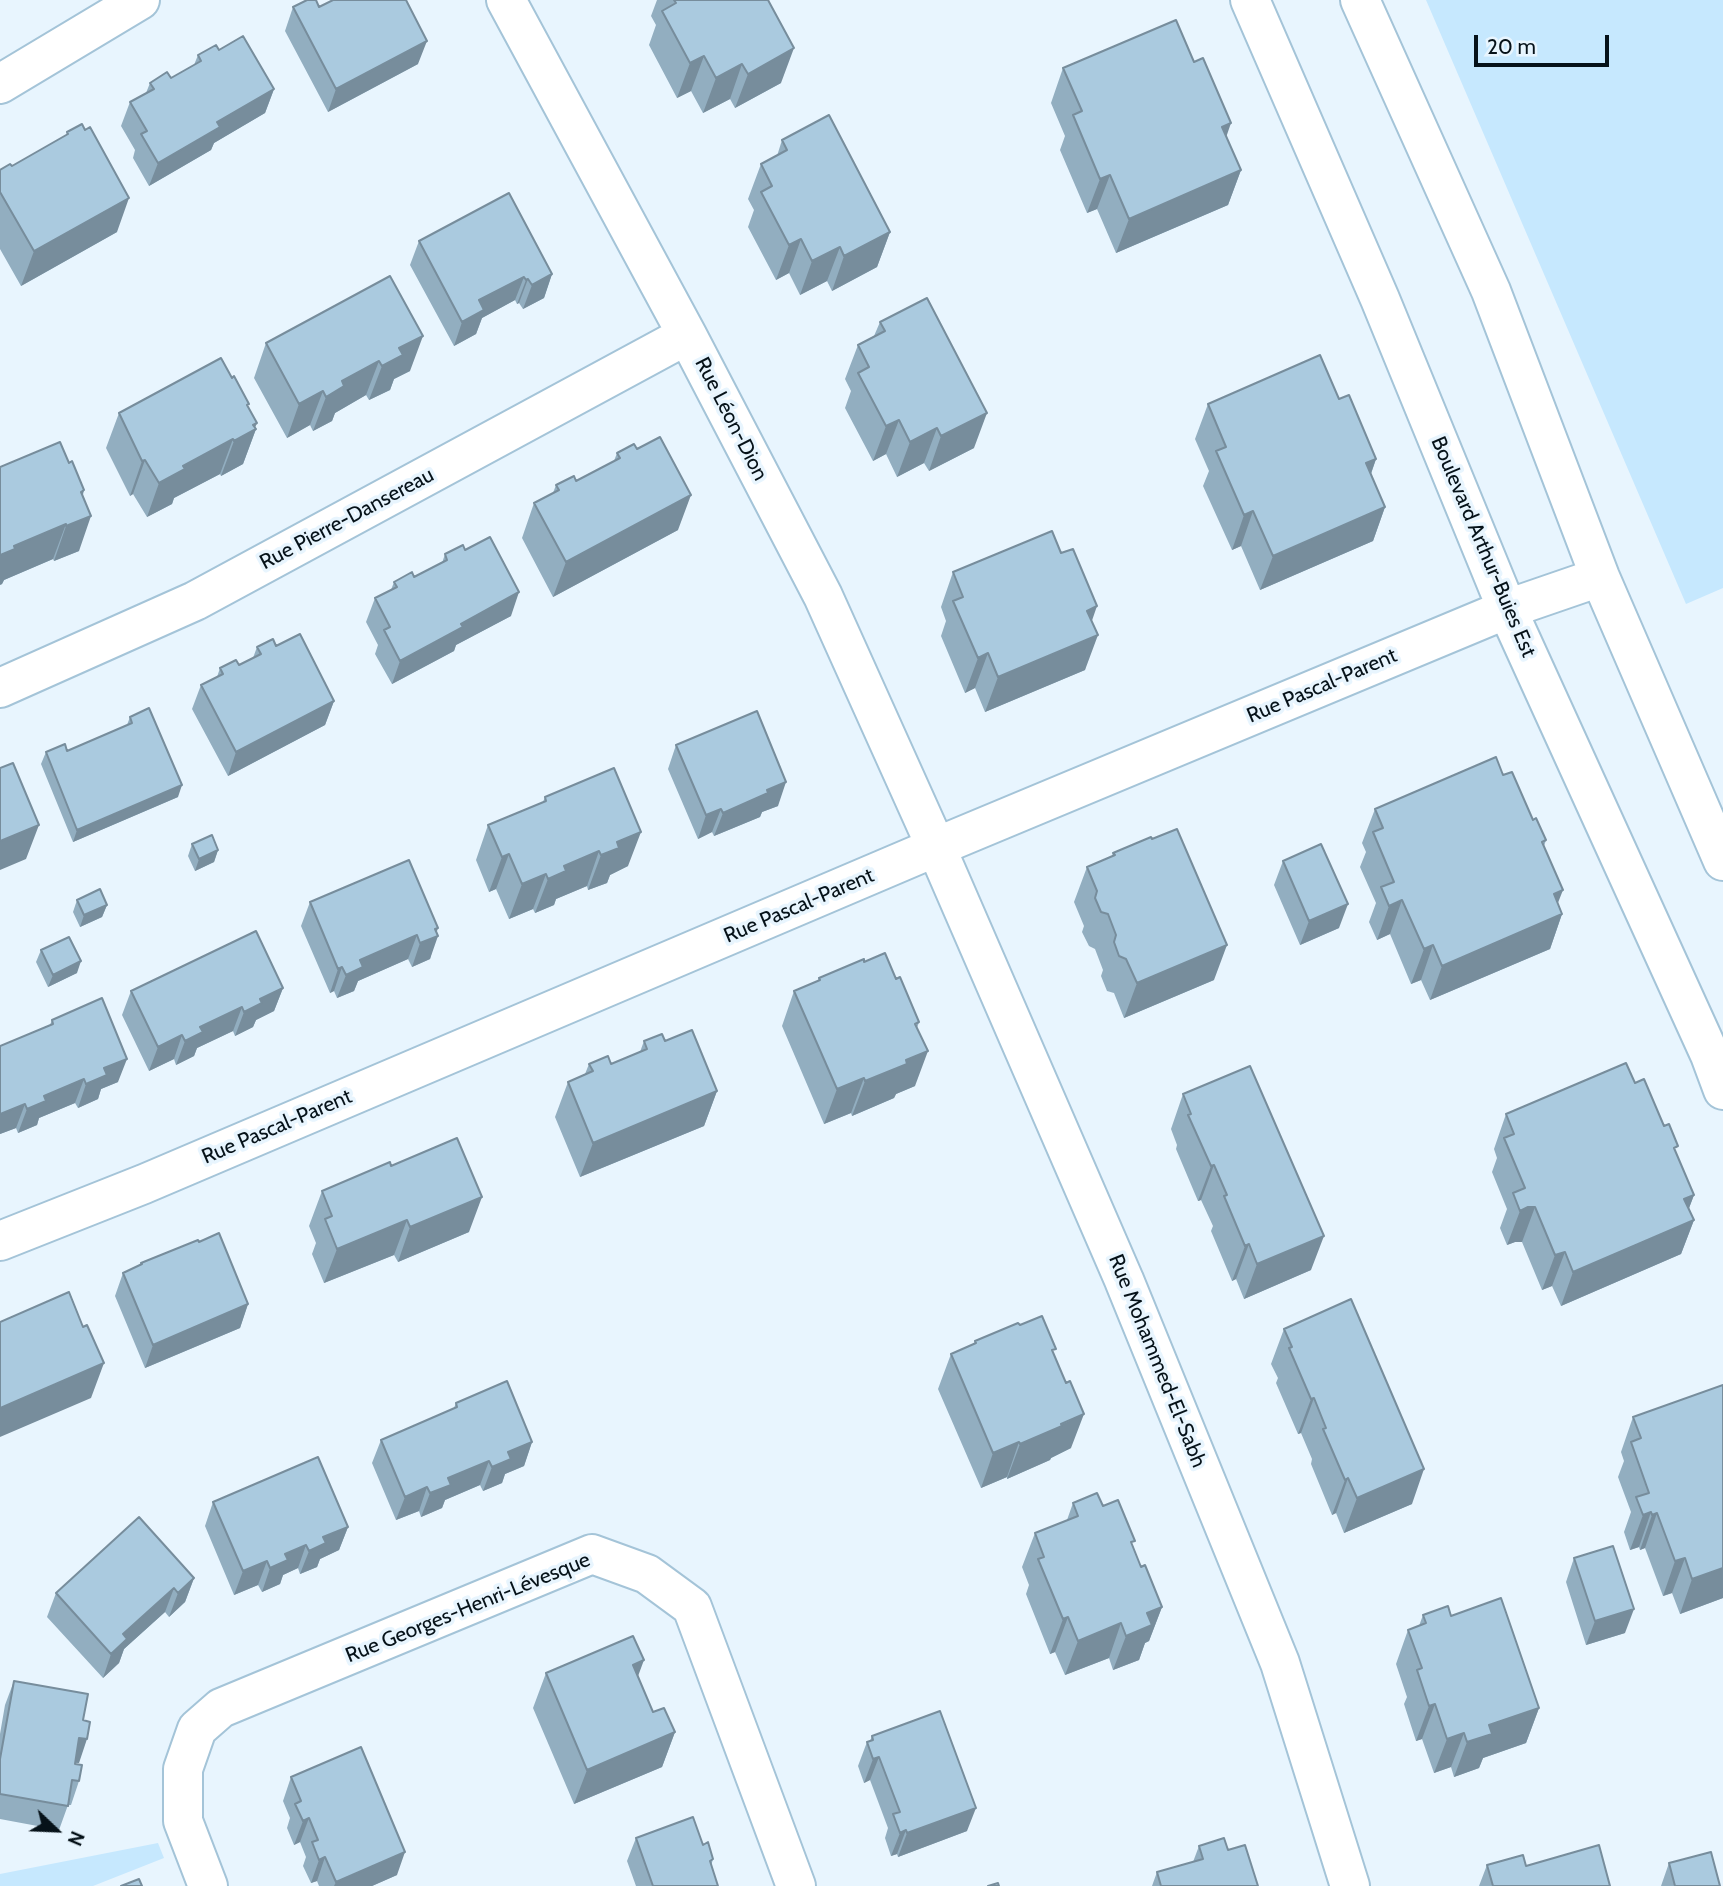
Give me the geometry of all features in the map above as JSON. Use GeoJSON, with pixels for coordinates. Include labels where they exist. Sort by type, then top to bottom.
{"type":"FeatureCollection","features":[{"type":"Feature","properties":{"kind":"street"},"geometry":{"type":"LineString","coordinates":[[0,84],[140,0]]}},
{"type":"Feature","properties":{"kind":"street","name":"Rue Léon-Dion"},"geometry":{"type":"LineString","coordinates":[[506,0],[687,335],[823,596],[936,847]]}},
{"type":"Feature","properties":{"kind":"street","name":"Boulevard Arthur-Buies Est"},"geometry":{"type":"LineString","coordinates":[[1250,0],[1380,299],[1507,609],[1710,1055],[1723,1090]]}},
{"type":"Feature","properties":{"kind":"street"},"geometry":{"type":"LineString","coordinates":[[1360,0],[1491,291],[1600,577],[1723,861]]}},
{"type":"Feature","properties":{"kind":"street","name":"Rue Pierre-Dansereau"},"geometry":{"type":"LineString","coordinates":[[0,688],[195,601],[687,335]]}},
{"type":"Feature","properties":{"kind":"street","name":"Rue Pascal-Parent"},"geometry":{"type":"LineString","coordinates":[[0,1241],[144,1184],[936,847],[1507,609],[1600,577]]}},
{"type":"Feature","properties":{"kind":"street","name":"Rue Mohammed-El-Sabh"},"geometry":{"type":"LineString","coordinates":[[936,847],[1124,1280],[1280,1663],[1350,1886]]}},
{"type":"Feature","properties":{"kind":"street","name":"Rue Georges-Henri-Lévesque"},"geometry":{"type":"LineString","coordinates":[[208,1886],[183,1821],[183,1769],[197,1729],[220,1708],[592,1554],[647,1574],[692,1607],[796,1886]]}},
{"type":"Feature","properties":{"kind":"shaded area"},"geometry":{"type":"Polygon","coordinates":[[[1426,0],[1723,0],[1723,588],[1686,604],[1426,0]]]}},
{"type":"Feature","properties":{"kind":"shaded area"},"geometry":{"type":"Polygon","coordinates":[[[158,1843],[164,1858],[93,1886],[0,1886],[0,1874],[158,1843]]]}},
{"type":"Feature","properties":{"kind":"building"},"geometry":{"type":"Polygon","coordinates":[[[307,0],[316,0],[319,7],[333,0],[406,0],[427,41],[336,89],[293,7],[307,0]]]}},
{"type":"Feature","properties":{"kind":"building"},"geometry":{"type":"Polygon","coordinates":[[[674,0],[768,0],[794,48],[748,74],[742,64],[716,78],[704,56],[690,63],[662,11],[676,3],[674,0]]]}},
{"type":"Feature","properties":{"kind":"building"},"geometry":{"type":"Polygon","coordinates":[[[1176,20],[1194,62],[1203,58],[1231,123],[1222,127],[1241,170],[1129,219],[1110,175],[1100,179],[1073,115],[1082,111],[1063,68],[1176,20]]]}},
{"type":"Feature","properties":{"kind":"building"},"geometry":{"type":"Polygon","coordinates":[[[243,36],[274,89],[217,122],[220,127],[158,163],[141,134],[147,131],[130,102],[154,89],[150,83],[167,72],[171,78],[201,61],[198,55],[216,45],[219,50],[243,36]]]}},
{"type":"Feature","properties":{"kind":"building"},"geometry":{"type":"Polygon","coordinates":[[[829,115],[890,232],[844,256],[840,247],[812,261],[801,239],[789,245],[761,192],[772,186],[761,164],[787,150],[782,140],[829,115]]]}},
{"type":"Feature","properties":{"kind":"building"},"geometry":{"type":"Polygon","coordinates":[[[82,124],[85,130],[90,127],[129,198],[34,251],[0,192],[0,170],[10,164],[12,166],[82,124]]]}},
{"type":"Feature","properties":{"kind":"building"},"geometry":{"type":"Polygon","coordinates":[[[509,193],[552,274],[532,285],[524,277],[479,300],[484,310],[462,322],[419,241],[509,193]]]}},
{"type":"Feature","properties":{"kind":"building"},"geometry":{"type":"Polygon","coordinates":[[[390,276],[423,336],[399,348],[403,355],[382,366],[379,361],[342,381],[344,386],[326,397],[323,391],[299,404],[266,343],[390,276]]]}},
{"type":"Feature","properties":{"kind":"building"},"geometry":{"type":"Polygon","coordinates":[[[927,298],[987,413],[941,436],[937,428],[910,442],[899,420],[886,426],[858,373],[869,367],[858,345],[885,331],[880,322],[927,298]]]}},
{"type":"Feature","properties":{"kind":"building"},"geometry":{"type":"Polygon","coordinates":[[[1320,355],[1339,399],[1349,395],[1376,459],[1366,463],[1385,507],[1273,556],[1253,511],[1244,515],[1216,451],[1226,447],[1208,404],[1320,355]]]}},
{"type":"Feature","properties":{"kind":"building"},"geometry":{"type":"Polygon","coordinates":[[[221,358],[249,404],[247,405],[257,423],[253,425],[256,429],[183,466],[185,469],[159,483],[145,460],[142,461],[119,413],[221,358]]]}},
{"type":"Feature","properties":{"kind":"building"},"geometry":{"type":"Polygon","coordinates":[[[660,437],[691,495],[566,562],[534,503],[559,490],[556,485],[574,476],[576,481],[620,458],[617,453],[634,444],[637,449],[660,437]]]}},
{"type":"Feature","properties":{"kind":"building"},"geometry":{"type":"Polygon","coordinates":[[[60,442],[69,463],[72,461],[91,516],[14,546],[15,549],[0,555],[0,467],[60,442]]]}},
{"type":"Feature","properties":{"kind":"building"},"geometry":{"type":"Polygon","coordinates":[[[1052,531],[1061,553],[1073,549],[1097,606],[1087,611],[1098,635],[998,677],[988,653],[978,658],[953,601],[963,597],[953,572],[1052,531]]]}},
{"type":"Feature","properties":{"kind":"building"},"geometry":{"type":"Polygon","coordinates":[[[490,537],[519,592],[461,624],[463,627],[400,661],[384,630],[390,627],[375,598],[397,587],[394,582],[412,572],[414,577],[447,560],[445,554],[463,545],[465,550],[490,537]]]}},
{"type":"Feature","properties":{"kind":"building"},"geometry":{"type":"Polygon","coordinates":[[[300,634],[334,701],[236,752],[201,685],[223,674],[220,668],[236,660],[239,665],[261,654],[257,647],[273,639],[276,646],[300,634]]]}},
{"type":"Feature","properties":{"kind":"building"},"geometry":{"type":"Polygon","coordinates":[[[149,708],[182,785],[77,830],[46,752],[65,744],[67,751],[132,723],[130,717],[149,708]]]}},
{"type":"Feature","properties":{"kind":"building"},"geometry":{"type":"Polygon","coordinates":[[[757,711],[786,782],[723,813],[721,809],[706,815],[676,745],[757,711]]]}},
{"type":"Feature","properties":{"kind":"building"},"geometry":{"type":"Polygon","coordinates":[[[1496,757],[1503,775],[1512,772],[1533,820],[1536,818],[1546,840],[1542,842],[1563,890],[1554,894],[1562,914],[1442,966],[1433,945],[1424,949],[1402,900],[1389,906],[1381,887],[1394,882],[1373,832],[1383,828],[1375,809],[1496,757]]]}},
{"type":"Feature","properties":{"kind":"building"},"geometry":{"type":"Polygon","coordinates":[[[13,763],[39,825],[0,841],[0,768],[13,763]]]}},
{"type":"Feature","properties":{"kind":"building"},"geometry":{"type":"Polygon","coordinates":[[[614,768],[641,832],[617,842],[619,848],[601,855],[599,851],[564,866],[566,871],[548,879],[546,874],[522,884],[509,854],[502,857],[488,825],[614,768]]]}},
{"type":"Feature","properties":{"kind":"building"},"geometry":{"type":"Polygon","coordinates":[[[1177,829],[1227,945],[1137,983],[1126,959],[1119,956],[1114,942],[1116,935],[1108,914],[1101,912],[1095,898],[1097,891],[1087,867],[1115,855],[1113,853],[1177,829]]]}},
{"type":"Feature","properties":{"kind":"building"},"geometry":{"type":"Polygon","coordinates":[[[212,835],[218,850],[199,859],[192,844],[212,835]]]}},
{"type":"Feature","properties":{"kind":"building"},"geometry":{"type":"Polygon","coordinates":[[[1321,844],[1348,904],[1309,921],[1283,861],[1321,844]]]}},
{"type":"Feature","properties":{"kind":"building"},"geometry":{"type":"Polygon","coordinates":[[[409,860],[438,928],[435,929],[438,936],[420,943],[417,935],[360,960],[363,967],[346,975],[342,967],[338,969],[310,902],[409,860]]]}},
{"type":"Feature","properties":{"kind":"building"},"geometry":{"type":"Polygon","coordinates":[[[100,889],[107,905],[84,915],[77,900],[100,889]]]}},
{"type":"Feature","properties":{"kind":"building"},"geometry":{"type":"Polygon","coordinates":[[[256,931],[283,988],[260,999],[262,1003],[244,1012],[242,1007],[200,1027],[203,1032],[185,1041],[182,1035],[158,1047],[131,991],[256,931]]]}},
{"type":"Feature","properties":{"kind":"building"},"geometry":{"type":"Polygon","coordinates":[[[69,937],[81,961],[53,975],[41,950],[69,937]]]}},
{"type":"Feature","properties":{"kind":"building"},"geometry":{"type":"Polygon","coordinates":[[[885,953],[896,979],[900,977],[919,1022],[915,1024],[928,1051],[906,1060],[907,1064],[837,1089],[794,991],[864,959],[864,962],[885,953]]]}},
{"type":"Feature","properties":{"kind":"building"},"geometry":{"type":"Polygon","coordinates":[[[102,998],[127,1059],[104,1068],[107,1075],[86,1084],[84,1079],[44,1096],[46,1101],[27,1109],[25,1104],[0,1114],[0,1046],[53,1024],[52,1020],[102,998]]]}},
{"type":"Feature","properties":{"kind":"building"},"geometry":{"type":"Polygon","coordinates":[[[692,1030],[717,1091],[593,1143],[568,1082],[593,1071],[589,1064],[608,1056],[611,1064],[647,1049],[644,1041],[662,1034],[665,1041],[692,1030]]]}},
{"type":"Feature","properties":{"kind":"building"},"geometry":{"type":"Polygon","coordinates":[[[1626,1063],[1635,1083],[1644,1079],[1664,1126],[1669,1124],[1678,1146],[1674,1148],[1694,1195],[1684,1199],[1694,1220],[1573,1272],[1565,1252],[1555,1255],[1535,1207],[1520,1211],[1513,1193],[1525,1188],[1504,1138],[1514,1134],[1506,1114],[1626,1063]]]}},
{"type":"Feature","properties":{"kind":"building"},"geometry":{"type":"Polygon","coordinates":[[[1250,1066],[1324,1236],[1257,1264],[1249,1244],[1245,1246],[1214,1165],[1211,1166],[1188,1115],[1191,1114],[1183,1094],[1250,1066]]]}},
{"type":"Feature","properties":{"kind":"building"},"geometry":{"type":"Polygon","coordinates":[[[457,1138],[482,1197],[410,1227],[407,1220],[337,1249],[325,1219],[332,1216],[322,1191],[390,1162],[391,1166],[457,1138]]]}},
{"type":"Feature","properties":{"kind":"building"},"geometry":{"type":"Polygon","coordinates":[[[219,1233],[248,1304],[153,1345],[123,1273],[141,1263],[219,1233]]]}},
{"type":"Feature","properties":{"kind":"building"},"geometry":{"type":"Polygon","coordinates":[[[69,1292],[83,1327],[87,1325],[104,1363],[0,1408],[0,1322],[69,1292]]]}},
{"type":"Feature","properties":{"kind":"building"},"geometry":{"type":"Polygon","coordinates":[[[1351,1299],[1424,1469],[1357,1498],[1348,1478],[1345,1480],[1323,1429],[1326,1428],[1314,1398],[1311,1399],[1289,1348],[1292,1347],[1284,1329],[1351,1299]]]}},
{"type":"Feature","properties":{"kind":"building"},"geometry":{"type":"Polygon","coordinates":[[[1042,1316],[1066,1383],[1070,1381],[1084,1414],[1020,1444],[1019,1442],[993,1453],[951,1354],[1018,1323],[1020,1325],[1042,1316]]]}},
{"type":"Feature","properties":{"kind":"building"},"geometry":{"type":"Polygon","coordinates":[[[507,1381],[532,1442],[508,1452],[511,1459],[492,1467],[489,1461],[448,1478],[451,1485],[430,1493],[427,1487],[405,1497],[381,1440],[457,1407],[456,1403],[507,1381]]]}},
{"type":"Feature","properties":{"kind":"building"},"geometry":{"type":"Polygon","coordinates":[[[1723,1385],[1723,1568],[1692,1579],[1685,1558],[1675,1561],[1657,1513],[1643,1515],[1636,1497],[1649,1493],[1631,1442],[1641,1438],[1633,1417],[1723,1385]]]}},
{"type":"Feature","properties":{"kind":"building"},"geometry":{"type":"Polygon","coordinates":[[[318,1457],[348,1527],[323,1537],[326,1543],[309,1551],[306,1545],[285,1554],[288,1560],[270,1568],[267,1561],[243,1571],[213,1502],[318,1457]]]}},
{"type":"Feature","properties":{"kind":"building"},"geometry":{"type":"Polygon","coordinates":[[[1097,1493],[1103,1506],[1118,1500],[1135,1541],[1131,1542],[1141,1567],[1145,1565],[1162,1607],[1147,1613],[1152,1625],[1126,1636],[1121,1623],[1078,1641],[1068,1617],[1063,1619],[1038,1559],[1044,1557],[1035,1533],[1078,1516],[1073,1503],[1097,1493]]]}},
{"type":"Feature","properties":{"kind":"building"},"geometry":{"type":"Polygon","coordinates":[[[139,1517],[194,1578],[178,1593],[174,1588],[123,1634],[127,1639],[111,1654],[56,1593],[139,1517]]]}},
{"type":"Feature","properties":{"kind":"building"},"geometry":{"type":"Polygon","coordinates":[[[1613,1546],[1634,1609],[1595,1621],[1574,1558],[1613,1546]]]}},
{"type":"Feature","properties":{"kind":"building"},"geometry":{"type":"Polygon","coordinates":[[[1501,1598],[1539,1708],[1489,1725],[1492,1734],[1467,1742],[1464,1733],[1447,1739],[1435,1704],[1429,1706],[1417,1670],[1422,1668],[1408,1630],[1426,1623],[1423,1615],[1448,1606],[1451,1616],[1501,1598]]]}},
{"type":"Feature","properties":{"kind":"building"},"geometry":{"type":"Polygon","coordinates":[[[633,1636],[644,1660],[633,1665],[653,1712],[664,1708],[675,1732],[587,1770],[546,1673],[633,1636]]]}},
{"type":"Feature","properties":{"kind":"building"},"geometry":{"type":"Polygon","coordinates":[[[14,1681],[88,1694],[83,1720],[90,1722],[87,1739],[79,1738],[75,1764],[82,1765],[79,1781],[72,1780],[68,1806],[0,1794],[0,1759],[14,1681]]]}},
{"type":"Feature","properties":{"kind":"building"},"geometry":{"type":"Polygon","coordinates":[[[940,1711],[976,1808],[907,1833],[906,1830],[900,1833],[893,1814],[900,1812],[879,1757],[873,1759],[867,1742],[873,1740],[872,1736],[940,1711]]]}},
{"type":"Feature","properties":{"kind":"building"},"geometry":{"type":"Polygon","coordinates":[[[361,1747],[405,1852],[336,1882],[325,1857],[319,1860],[312,1842],[318,1840],[309,1818],[303,1821],[295,1804],[301,1801],[291,1777],[361,1747]]]}},
{"type":"Feature","properties":{"kind":"building"},"geometry":{"type":"Polygon","coordinates":[[[693,1817],[703,1845],[708,1842],[713,1859],[710,1861],[718,1886],[653,1886],[636,1838],[693,1817]]]}},
{"type":"Feature","properties":{"kind":"building"},"geometry":{"type":"Polygon","coordinates":[[[1224,1838],[1228,1850],[1245,1845],[1258,1886],[1161,1886],[1157,1872],[1203,1859],[1199,1846],[1224,1838]]]}},
{"type":"Feature","properties":{"kind":"building"},"geometry":{"type":"Polygon","coordinates":[[[1599,1845],[1610,1886],[1493,1886],[1487,1865],[1523,1855],[1526,1866],[1599,1845]]]}},
{"type":"Feature","properties":{"kind":"building"},"geometry":{"type":"Polygon","coordinates":[[[1711,1852],[1720,1886],[1675,1886],[1669,1863],[1711,1852]]]}},
{"type":"Feature","properties":{"kind":"building"},"geometry":{"type":"Polygon","coordinates":[[[139,1879],[142,1886],[121,1886],[139,1879]]]}}]}
